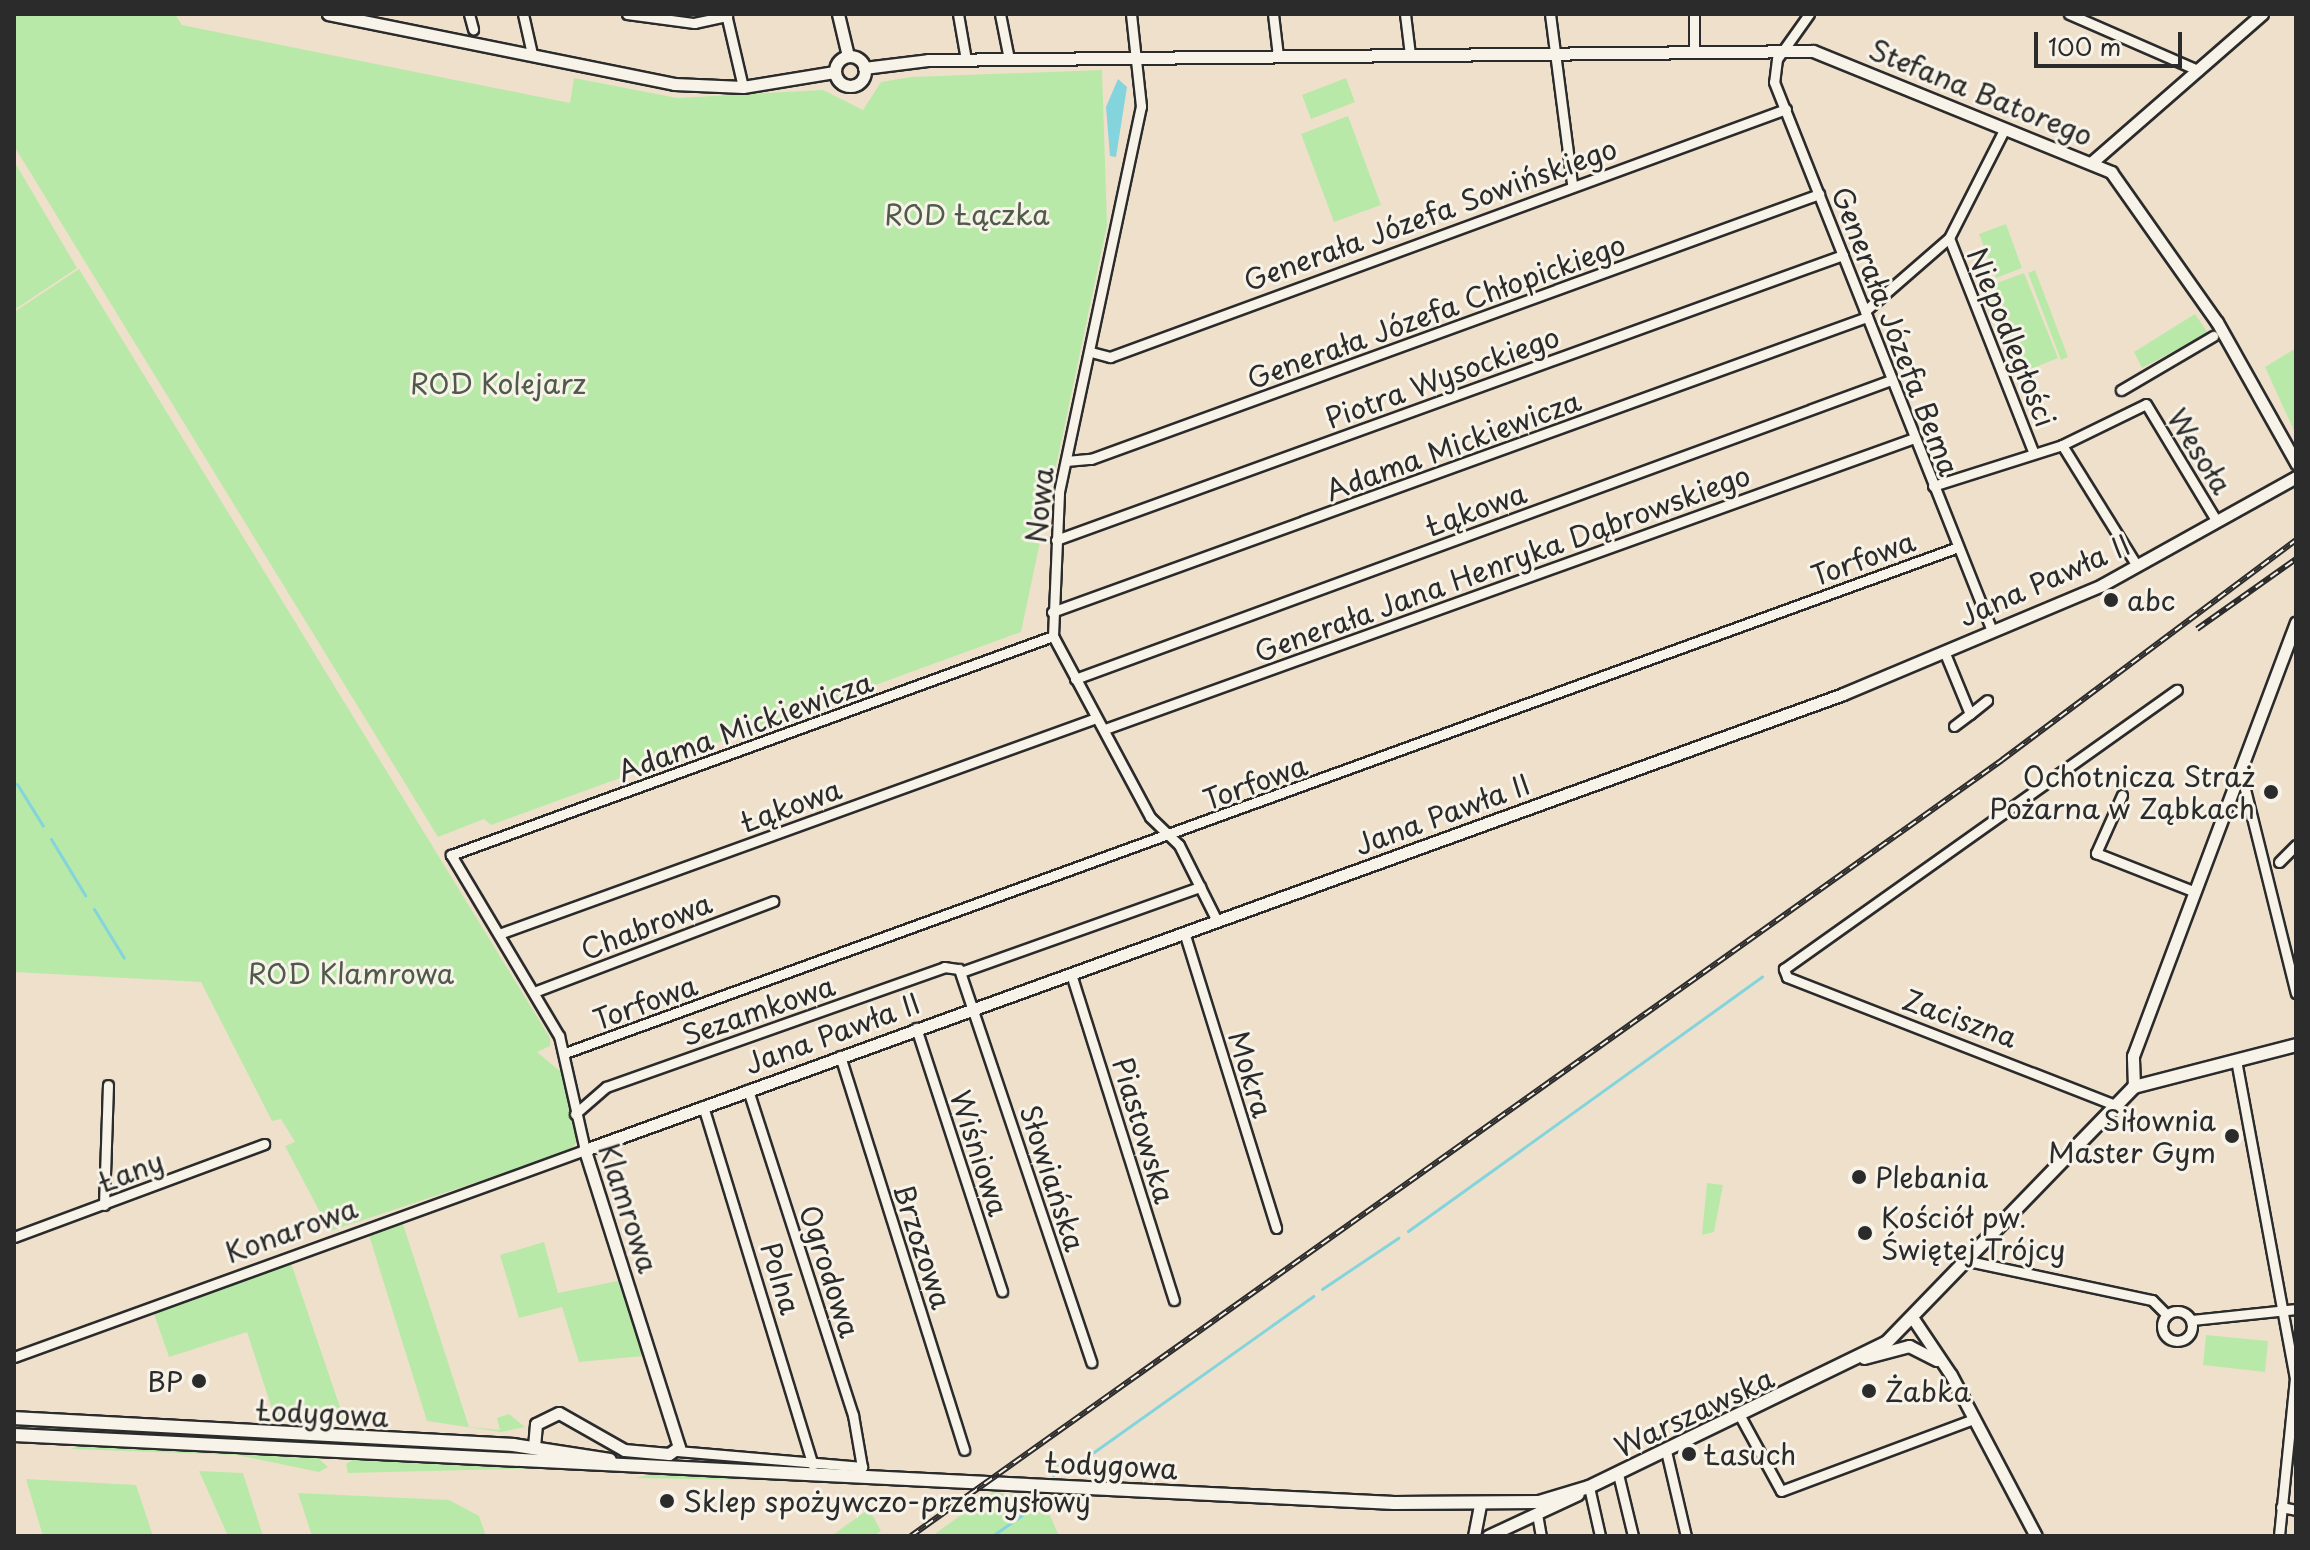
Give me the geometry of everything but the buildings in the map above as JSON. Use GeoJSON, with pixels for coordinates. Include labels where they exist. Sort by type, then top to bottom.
{"type":"FeatureCollection","features":[{"type":"Feature","properties":{"kind":"main road"},"geometry":{"type":"LineString","coordinates":[[2134,1087],[2296,1045]]}},
{"type":"Feature","properties":{"kind":"main road","name":"Warszawska"},"geometry":{"type":"LineString","coordinates":[[1589,1487],[1856,1361],[1914,1320],[1965,1255],[2134,1087]]}},
{"type":"Feature","properties":{"kind":"main road","name":"Łodygowa"},"geometry":{"type":"LineString","coordinates":[[14,1418],[534,1447],[629,1465]]}},
{"type":"Feature","properties":{"kind":"main road","name":"Łodygowa"},"geometry":{"type":"LineString","coordinates":[[14,1435],[1480,1506],[1539,1502],[1589,1487]]}},
{"type":"Feature","properties":{"kind":"street"},"geometry":{"type":"LineString","coordinates":[[328,14],[656,81],[743,87],[835,72],[848,56]]}},
{"type":"Feature","properties":{"kind":"street"},"geometry":{"type":"LineString","coordinates":[[469,14],[473,29]]}},
{"type":"Feature","properties":{"kind":"street"},"geometry":{"type":"LineString","coordinates":[[523,14],[532,54]]}},
{"type":"Feature","properties":{"kind":"street"},"geometry":{"type":"LineString","coordinates":[[627,14],[694,23],[727,15],[743,87]]}},
{"type":"Feature","properties":{"kind":"street"},"geometry":{"type":"LineString","coordinates":[[838,14],[848,56],[864,68]]}},
{"type":"Feature","properties":{"kind":"street"},"geometry":{"type":"LineString","coordinates":[[958,14],[966,60]]}},
{"type":"Feature","properties":{"kind":"street"},"geometry":{"type":"LineString","coordinates":[[1000,14],[1009,59]]}},
{"type":"Feature","properties":{"kind":"street","name":"Nowa"},"geometry":{"type":"LineString","coordinates":[[1131,14],[1140,57],[1139,123],[1066,461],[1056,540],[1053,636],[1150,817],[1170,836],[1217,921]]}},
{"type":"Feature","properties":{"kind":"street"},"geometry":{"type":"LineString","coordinates":[[1273,14],[1278,56]]}},
{"type":"Feature","properties":{"kind":"street"},"geometry":{"type":"LineString","coordinates":[[1405,14],[1410,55]]}},
{"type":"Feature","properties":{"kind":"street"},"geometry":{"type":"LineString","coordinates":[[1550,14],[1572,184]]}},
{"type":"Feature","properties":{"kind":"street"},"geometry":{"type":"LineString","coordinates":[[1694,14],[1694,50]]}},
{"type":"Feature","properties":{"kind":"street"},"geometry":{"type":"LineString","coordinates":[[1785,49],[1809,14]]}},
{"type":"Feature","properties":{"kind":"street"},"geometry":{"type":"LineString","coordinates":[[2069,14],[2198,70]]}},
{"type":"Feature","properties":{"kind":"street"},"geometry":{"type":"LineString","coordinates":[[2091,163],[2262,14]]}},
{"type":"Feature","properties":{"kind":"street","name":"Generała Józefa Bema"},"geometry":{"type":"LineString","coordinates":[[1785,49],[1773,74],[1992,631]]}},
{"type":"Feature","properties":{"kind":"street","name":"Stefana Batorego"},"geometry":{"type":"LineString","coordinates":[[835,72],[850,86],[864,68],[966,60],[1813,51],[2115,175],[2162,237],[2296,463]]}},
{"type":"Feature","properties":{"kind":"street","name":"Generała Józefa Sowińskiego"},"geometry":{"type":"LineString","coordinates":[[1091,352],[1112,356],[1572,184],[1786,109]]}},
{"type":"Feature","properties":{"kind":"street","name":"Adama Mickiewicza"},"geometry":{"type":"LineString","coordinates":[[1052,612],[1866,314],[1949,238],[2005,128]]}},
{"type":"Feature","properties":{"kind":"street","name":"Generała Józefa Chłopickiego"},"geometry":{"type":"LineString","coordinates":[[1066,461],[1121,448],[1819,194]]}},
{"type":"Feature","properties":{"kind":"street","name":"Niepodległości"},"geometry":{"type":"LineString","coordinates":[[1949,238],[2033,451]]}},
{"type":"Feature","properties":{"kind":"street","name":"Piotra Wysockiego"},"geometry":{"type":"LineString","coordinates":[[1056,540],[1843,255]]}},
{"type":"Feature","properties":{"kind":"street"},"geometry":{"type":"LineString","coordinates":[[2121,390],[2213,336]]}},
{"type":"Feature","properties":{"kind":"street","name":"Łąkowa"},"geometry":{"type":"LineString","coordinates":[[1075,679],[1891,380]]}},
{"type":"Feature","properties":{"kind":"street","name":"Wesoła"},"geometry":{"type":"LineString","coordinates":[[2062,445],[2146,404],[2216,520]]}},
{"type":"Feature","properties":{"kind":"street","name":"Generała Jana Henryka Dąbrowskiego"},"geometry":{"type":"LineString","coordinates":[[1105,729],[1914,438]]}},
{"type":"Feature","properties":{"kind":"street"},"geometry":{"type":"LineString","coordinates":[[1933,486],[2033,451],[2062,445]]}},
{"type":"Feature","properties":{"kind":"street","name":"Niepodległości"},"geometry":{"type":"LineString","coordinates":[[2062,445],[2137,566]]}},
{"type":"Feature","properties":{"kind":"street","name":"Jana Pawła II"},"geometry":{"type":"LineString","coordinates":[[585,1150],[1217,921],[1944,651],[2137,566],[2296,477]]}},
{"type":"Feature","properties":{"kind":"street","name":"Torfowa"},"geometry":{"type":"LineString","coordinates":[[565,1053],[1170,836],[1958,547]]}},
{"type":"Feature","properties":{"kind":"street"},"geometry":{"type":"LineString","coordinates":[[2134,1087],[2133,1056],[2239,766],[2296,623]]}},
{"type":"Feature","properties":{"kind":"street","name":"Adama Mickiewicza"},"geometry":{"type":"LineString","coordinates":[[451,855],[1053,636]]}},
{"type":"Feature","properties":{"kind":"street"},"geometry":{"type":"LineString","coordinates":[[1944,651],[1970,714]]}},
{"type":"Feature","properties":{"kind":"street","name":"Zaciszna"},"geometry":{"type":"LineString","coordinates":[[2115,1105],[1787,977],[1792,958],[1849,925],[2177,690]]}},
{"type":"Feature","properties":{"kind":"street"},"geometry":{"type":"LineString","coordinates":[[1954,726],[1987,700]]}},
{"type":"Feature","properties":{"kind":"street","name":"Łąkowa"},"geometry":{"type":"LineString","coordinates":[[499,934],[1096,718]]}},
{"type":"Feature","properties":{"kind":"street"},"geometry":{"type":"LineString","coordinates":[[2239,766],[2296,993]]}},
{"type":"Feature","properties":{"kind":"street"},"geometry":{"type":"LineString","coordinates":[[2122,795],[2096,853],[2193,891]]}},
{"type":"Feature","properties":{"kind":"street"},"geometry":{"type":"LineString","coordinates":[[2279,862],[2296,845]]}},
{"type":"Feature","properties":{"kind":"street","name":"Klamrowa"},"geometry":{"type":"LineString","coordinates":[[451,855],[534,992],[565,1053],[575,1114],[585,1150],[677,1451]]}},
{"type":"Feature","properties":{"kind":"street","name":"Sezamkowa"},"geometry":{"type":"LineString","coordinates":[[575,1114],[606,1087],[944,967],[961,972],[1200,887]]}},
{"type":"Feature","properties":{"kind":"street","name":"Chabrowa"},"geometry":{"type":"LineString","coordinates":[[534,992],[773,901]]}},
{"type":"Feature","properties":{"kind":"street","name":"Mokra"},"geometry":{"type":"LineString","coordinates":[[1184,932],[1276,1228]]}},
{"type":"Feature","properties":{"kind":"street"},"geometry":{"type":"LineString","coordinates":[[961,972],[973,1008]]}},
{"type":"Feature","properties":{"kind":"street","name":"Piastowska"},"geometry":{"type":"LineString","coordinates":[[1071,974],[1174,1300]]}},
{"type":"Feature","properties":{"kind":"street","name":"Słowiańska"},"geometry":{"type":"LineString","coordinates":[[973,1008],[1091,1362]]}},
{"type":"Feature","properties":{"kind":"street","name":"Wiśniowa"},"geometry":{"type":"LineString","coordinates":[[916,1028],[1002,1291]]}},
{"type":"Feature","properties":{"kind":"street","name":"Brzozowa"},"geometry":{"type":"LineString","coordinates":[[840,1056],[964,1450]]}},
{"type":"Feature","properties":{"kind":"street"},"geometry":{"type":"LineString","coordinates":[[2236,1060],[2292,1310],[2296,1399],[2279,1536]]}},
{"type":"Feature","properties":{"kind":"street"},"geometry":{"type":"LineString","coordinates":[[104,1205],[108,1085]]}},
{"type":"Feature","properties":{"kind":"street","name":"Ogrodowa"},"geometry":{"type":"LineString","coordinates":[[748,1090],[853,1415],[862,1467],[813,1465]]}},
{"type":"Feature","properties":{"kind":"street","name":"Polna"},"geometry":{"type":"LineString","coordinates":[[703,1106],[813,1465]]}},
{"type":"Feature","properties":{"kind":"street","name":"Łany"},"geometry":{"type":"LineString","coordinates":[[14,1237],[264,1144]]}},
{"type":"Feature","properties":{"kind":"street","name":"Konarowa"},"geometry":{"type":"LineString","coordinates":[[14,1357],[585,1150]]}},
{"type":"Feature","properties":{"kind":"street"},"geometry":{"type":"LineString","coordinates":[[1973,1262],[2152,1300],[2167,1315]]}},
{"type":"Feature","properties":{"kind":"street"},"geometry":{"type":"LineString","coordinates":[[2192,1320],[2188,1337],[2172,1340],[2162,1329],[2167,1315],[2179,1310],[2192,1320],[2292,1310]]}},
{"type":"Feature","properties":{"kind":"street"},"geometry":{"type":"LineString","coordinates":[[1914,1320],[1951,1375],[2036,1536]]}},
{"type":"Feature","properties":{"kind":"street"},"geometry":{"type":"LineString","coordinates":[[1856,1361],[1914,1347],[1951,1375]]}},
{"type":"Feature","properties":{"kind":"street"},"geometry":{"type":"LineString","coordinates":[[530,1461],[541,1421],[563,1414],[624,1450],[677,1451],[813,1465]]}},
{"type":"Feature","properties":{"kind":"street"},"geometry":{"type":"LineString","coordinates":[[1740,1416],[1781,1491],[1974,1419]]}},
{"type":"Feature","properties":{"kind":"street"},"geometry":{"type":"LineString","coordinates":[[1666,1451],[1686,1536]]}},
{"type":"Feature","properties":{"kind":"street"},"geometry":{"type":"LineString","coordinates":[[1618,1474],[1633,1536]]}},
{"type":"Feature","properties":{"kind":"street"},"geometry":{"type":"LineString","coordinates":[[1589,1487],[1600,1536]]}},
{"type":"Feature","properties":{"kind":"street","name":"Warszawska"},"geometry":{"type":"LineString","coordinates":[[1488,1536],[1589,1487]]}},
{"type":"Feature","properties":{"kind":"street"},"geometry":{"type":"LineString","coordinates":[[1474,1536],[1480,1506]]}},
{"type":"Feature","properties":{"kind":"street"},"geometry":{"type":"LineString","coordinates":[[2281,1507],[2296,1510]]}},
{"type":"Feature","properties":{"kind":"street"},"geometry":{"type":"LineString","coordinates":[[1537,1514],[1541,1536]]}},
{"type":"Feature","properties":{"kind":"green space","name":"ROD Kolejarz"},"geometry":{"type":"Polygon","coordinates":[[[14,14],[175,14],[182,25],[570,103],[574,78],[677,98],[823,90],[863,110],[881,82],[911,77],[1102,70],[1107,225],[1021,632],[491,825],[484,819],[438,837],[14,146],[14,14]]]}},
{"type":"Feature","properties":{"kind":"green space"},"geometry":{"type":"Polygon","coordinates":[[[1346,78],[1355,102],[1311,119],[1302,95],[1346,78]]]}},
{"type":"Feature","properties":{"kind":"green space"},"geometry":{"type":"Polygon","coordinates":[[[1348,116],[1381,205],[1334,222],[1301,134],[1348,116]]]}},
{"type":"Feature","properties":{"kind":"green space"},"geometry":{"type":"Polygon","coordinates":[[[14,161],[77,268],[14,310],[14,161]]]}},
{"type":"Feature","properties":{"kind":"green space"},"geometry":{"type":"Polygon","coordinates":[[[2006,224],[2022,268],[1996,278],[1979,234],[2006,224]]]}},
{"type":"Feature","properties":{"kind":"green space","name":"ROD Klamrowa"},"geometry":{"type":"Polygon","coordinates":[[[79,269],[550,1038],[550,1046],[537,1052],[561,1072],[577,1141],[570,1151],[330,1231],[285,1146],[295,1142],[281,1119],[272,1121],[201,982],[14,972],[14,312],[79,269]]]}},
{"type":"Feature","properties":{"kind":"green space"},"geometry":{"type":"Polygon","coordinates":[[[2035,270],[2068,357],[2061,360],[2028,273],[2035,270]]]}},
{"type":"Feature","properties":{"kind":"green space"},"geometry":{"type":"Polygon","coordinates":[[[2024,273],[2058,358],[2018,374],[1984,288],[2024,273]]]}},
{"type":"Feature","properties":{"kind":"green space"},"geometry":{"type":"Polygon","coordinates":[[[2195,314],[2208,333],[2142,368],[2134,352],[2195,314]]]}},
{"type":"Feature","properties":{"kind":"green space"},"geometry":{"type":"Polygon","coordinates":[[[2296,348],[2296,435],[2265,367],[2296,348]]]}},
{"type":"Feature","properties":{"kind":"green space"},"geometry":{"type":"Polygon","coordinates":[[[1707,1183],[1723,1185],[1714,1232],[1702,1235],[1707,1183]]]}},
{"type":"Feature","properties":{"kind":"green space"},"geometry":{"type":"Polygon","coordinates":[[[402,1221],[469,1427],[500,1430],[497,1418],[509,1414],[525,1427],[501,1432],[427,1421],[368,1232],[402,1221]]]}},
{"type":"Feature","properties":{"kind":"green space"},"geometry":{"type":"Polygon","coordinates":[[[544,1242],[558,1293],[618,1281],[643,1356],[579,1362],[562,1307],[519,1318],[500,1255],[544,1242]]]}},
{"type":"Feature","properties":{"kind":"green space"},"geometry":{"type":"Polygon","coordinates":[[[290,1260],[344,1419],[274,1415],[247,1332],[169,1357],[153,1311],[290,1260]]]}},
{"type":"Feature","properties":{"kind":"green space"},"geometry":{"type":"Polygon","coordinates":[[[2206,1335],[2268,1341],[2265,1372],[2203,1365],[2206,1335]]]}},
{"type":"Feature","properties":{"kind":"green space"},"geometry":{"type":"Polygon","coordinates":[[[14,1422],[310,1442],[309,1446],[14,1429],[14,1422]]]}},
{"type":"Feature","properties":{"kind":"green space"},"geometry":{"type":"Polygon","coordinates":[[[84,1444],[318,1458],[328,1467],[319,1472],[237,1455],[71,1449],[84,1444]]]}},
{"type":"Feature","properties":{"kind":"green space"},"geometry":{"type":"Polygon","coordinates":[[[357,1457],[551,1468],[348,1473],[346,1464],[357,1457]]]}},
{"type":"Feature","properties":{"kind":"green space"},"geometry":{"type":"Polygon","coordinates":[[[199,1471],[243,1473],[263,1536],[228,1536],[199,1471]]]}},
{"type":"Feature","properties":{"kind":"green space"},"geometry":{"type":"Polygon","coordinates":[[[662,1472],[820,1481],[635,1478],[662,1472]]]}},
{"type":"Feature","properties":{"kind":"green space"},"geometry":{"type":"Polygon","coordinates":[[[26,1479],[136,1485],[153,1536],[43,1536],[26,1479]]]}},
{"type":"Feature","properties":{"kind":"green space"},"geometry":{"type":"Polygon","coordinates":[[[993,1492],[1051,1501],[1045,1504],[1059,1536],[932,1536],[993,1492]]]}},
{"type":"Feature","properties":{"kind":"green space"},"geometry":{"type":"Polygon","coordinates":[[[298,1493],[449,1500],[479,1516],[486,1536],[312,1536],[298,1493]]]}},
{"type":"Feature","properties":{"kind":"green space"},"geometry":{"type":"Polygon","coordinates":[[[869,1509],[881,1531],[873,1536],[831,1536],[869,1509]]]}},
{"type":"Feature","properties":{"kind":"water"},"geometry":{"type":"Polygon","coordinates":[[[1118,79],[1127,87],[1116,157],[1110,156],[1106,107],[1118,79]]]}},
{"type":"Feature","properties":{"kind":"waterway"},"geometry":{"type":"LineString","coordinates":[[17,784],[43,826]]}},
{"type":"Feature","properties":{"kind":"waterway"},"geometry":{"type":"LineString","coordinates":[[51,839],[85,895]]}},
{"type":"Feature","properties":{"kind":"waterway"},"geometry":{"type":"LineString","coordinates":[[94,909],[124,958]]}},
{"type":"Feature","properties":{"kind":"waterway"},"geometry":{"type":"LineString","coordinates":[[1408,1231],[1762,977]]}},
{"type":"Feature","properties":{"kind":"waterway"},"geometry":{"type":"LineString","coordinates":[[1322,1289],[1398,1238]]}},
{"type":"Feature","properties":{"kind":"waterway"},"geometry":{"type":"LineString","coordinates":[[1077,1464],[1313,1296]]}},
{"type":"Feature","properties":{"kind":"waterway"},"geometry":{"type":"LineString","coordinates":[[1053,1475],[1050,1464],[1063,1464]]}},
{"type":"Feature","properties":{"kind":"waterway"},"geometry":{"type":"LineString","coordinates":[[992,1536],[1045,1499]]}},
{"type":"Feature","properties":{"kind":"railway"},"geometry":{"type":"LineString","coordinates":[[911,1536],[2002,760],[2296,540]]}},
{"type":"Feature","properties":{"kind":"railway"},"geometry":{"type":"LineString","coordinates":[[2197,629],[2296,559]]}},
{"type":"Feature","properties":{"kind":"place","name":"abc"},"geometry":{"type":"Point","coordinates":[2111,600]}},
{"type":"Feature","properties":{"kind":"place","name":"Ochotnicza Straż Pożarna w Ząbkach"},"geometry":{"type":"Point","coordinates":[2271,792]}},
{"type":"Feature","properties":{"kind":"place","name":"Siłownia Master Gym"},"geometry":{"type":"Point","coordinates":[2232,1136]}},
{"type":"Feature","properties":{"kind":"place","name":"Plebania"},"geometry":{"type":"Point","coordinates":[1859,1177]}},
{"type":"Feature","properties":{"kind":"place","name":"Kościół pw. Świętej Trójcy"},"geometry":{"type":"Point","coordinates":[1865,1233]}},
{"type":"Feature","properties":{"kind":"place","name":"BP"},"geometry":{"type":"Point","coordinates":[199,1381]}},
{"type":"Feature","properties":{"kind":"place","name":"Żabka"},"geometry":{"type":"Point","coordinates":[1869,1391]}},
{"type":"Feature","properties":{"kind":"place","name":"Łasuch"},"geometry":{"type":"Point","coordinates":[1689,1454]}},
{"type":"Feature","properties":{"kind":"place","name":"Sklep spożywczo-przemysłowy"},"geometry":{"type":"Point","coordinates":[667,1501]}},
{"type":"Feature","properties":{"kind":"park label","name":"ROD Łączka"},"geometry":{"type":"Point","coordinates":[967,214]}}]}
